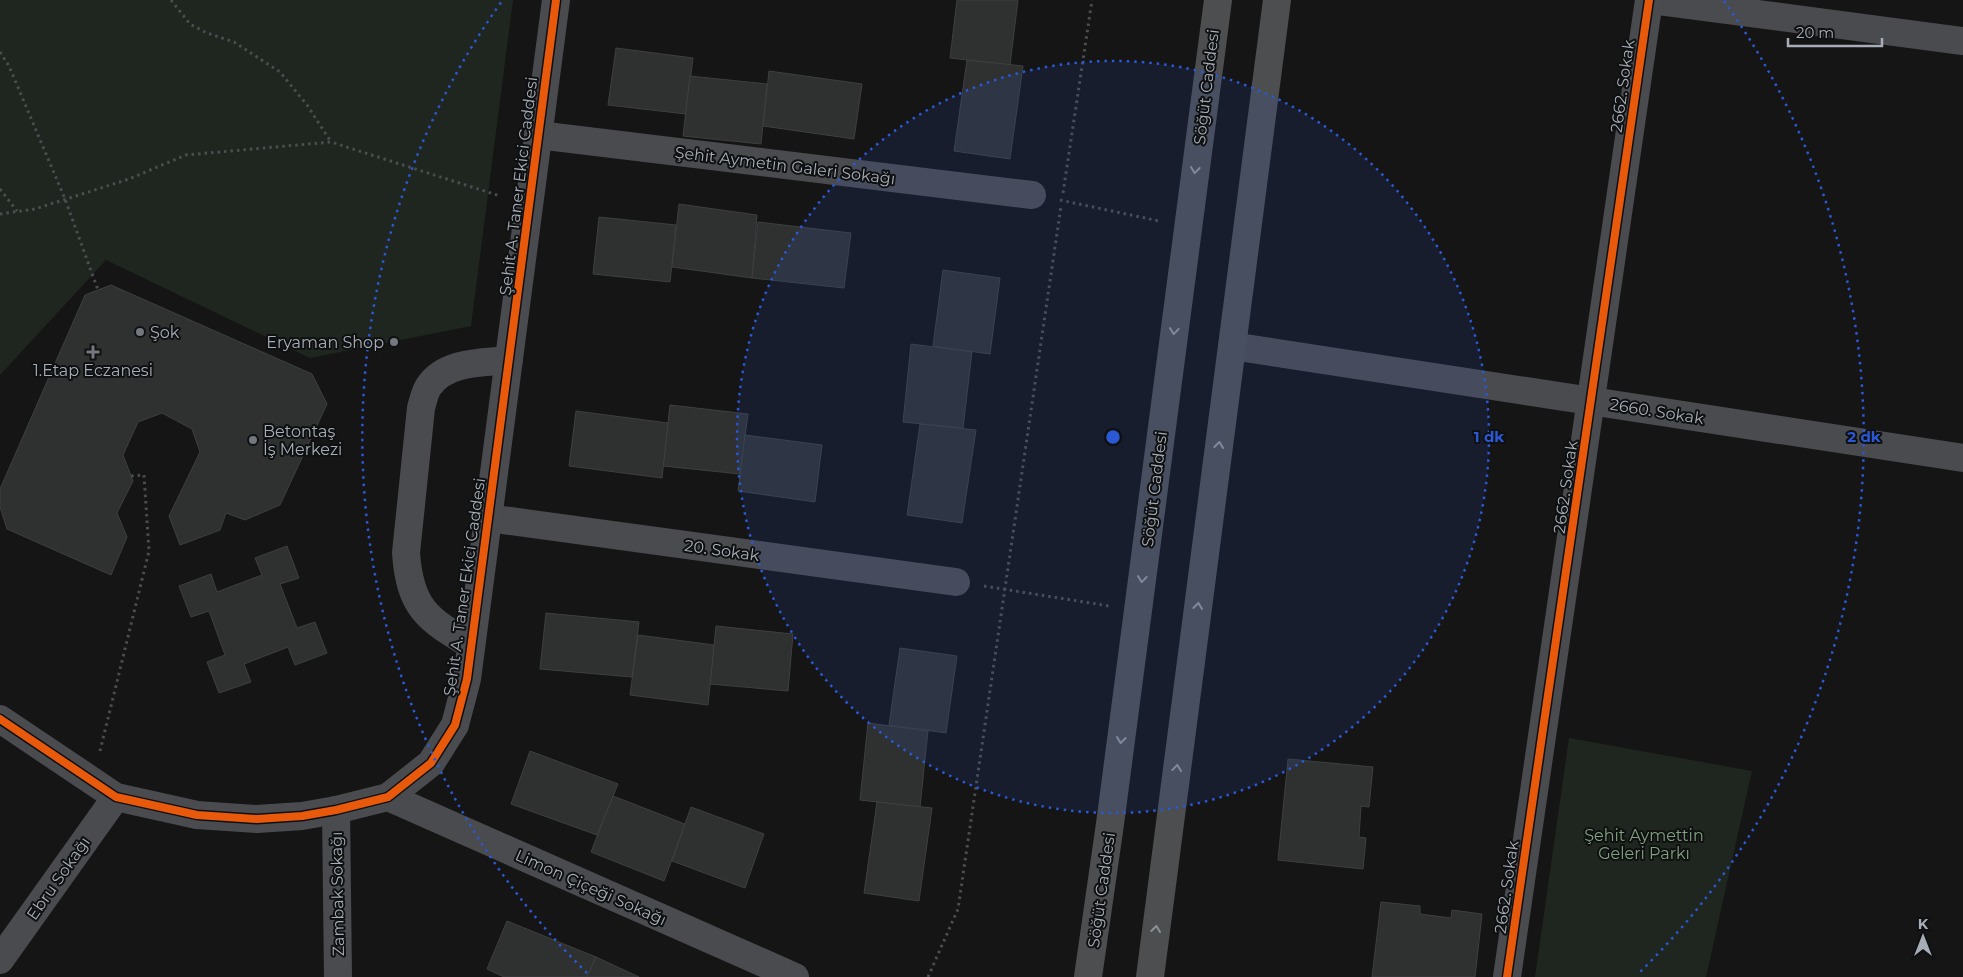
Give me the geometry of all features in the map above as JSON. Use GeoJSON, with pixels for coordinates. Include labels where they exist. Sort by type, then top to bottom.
{"type":"FeatureCollection","features":[{"type":"Feature","properties":{"kind":"main road","name":"Söğüt Caddesi"},"geometry":{"type":"LineString","coordinates":[[1088,977],[1218,0]]}},
{"type":"Feature","properties":{"kind":"main road"},"geometry":{"type":"LineString","coordinates":[[1150,977],[1277,0]]}},
{"type":"Feature","properties":{"kind":"street","name":"Şehit A. Taner Ekici Caddesi"},"geometry":{"type":"LineString","coordinates":[[0,719],[116,797],[197,814],[257,819],[336,810],[388,797],[431,764],[455,725],[467,679],[556,0]]}},
{"type":"Feature","properties":{"kind":"street"},"geometry":{"type":"LineString","coordinates":[[1650,0],[1694,3],[1963,41]]}},
{"type":"Feature","properties":{"kind":"street","name":"2662. Sokak"},"geometry":{"type":"LineString","coordinates":[[1507,977],[1650,0]]}},
{"type":"Feature","properties":{"kind":"street","name":"Şehit Aymetin Galeri Sokağı"},"geometry":{"type":"LineString","coordinates":[[538,135],[1032,195]]}},
{"type":"Feature","properties":{"kind":"street","name":"2660. Sokak"},"geometry":{"type":"LineString","coordinates":[[1232,346],[1963,458]]}},
{"type":"Feature","properties":{"kind":"street"},"geometry":{"type":"LineString","coordinates":[[471,645],[437,625],[427,615],[413,592],[407,573],[406,553],[421,408],[428,386],[446,371],[459,366],[509,360]]}},
{"type":"Feature","properties":{"kind":"street","name":"20. Sokak"},"geometry":{"type":"LineString","coordinates":[[488,518],[956,582]]}},
{"type":"Feature","properties":{"kind":"street","name":"Ebru Sokağı"},"geometry":{"type":"LineString","coordinates":[[0,960],[116,797]]}},
{"type":"Feature","properties":{"kind":"street","name":"Limon Çiçeği Sokağı"},"geometry":{"type":"LineString","coordinates":[[388,797],[795,977]]}},
{"type":"Feature","properties":{"kind":"street","name":"Zambak Sokağı"},"geometry":{"type":"LineString","coordinates":[[336,810],[338,977]]}},
{"type":"Feature","properties":{"kind":"path"},"geometry":{"type":"LineString","coordinates":[[171,0],[190,24],[208,33],[234,42],[280,72],[306,104],[331,142]]}},
{"type":"Feature","properties":{"kind":"path"},"geometry":{"type":"LineString","coordinates":[[928,977],[958,909],[1092,0]]}},
{"type":"Feature","properties":{"kind":"path"},"geometry":{"type":"LineString","coordinates":[[0,52],[9,66],[65,199],[98,290]]}},
{"type":"Feature","properties":{"kind":"path"},"geometry":{"type":"LineString","coordinates":[[0,214],[35,209],[129,178],[186,155],[331,142],[529,205]]}},
{"type":"Feature","properties":{"kind":"path"},"geometry":{"type":"LineString","coordinates":[[0,190],[17,211]]}},
{"type":"Feature","properties":{"kind":"path"},"geometry":{"type":"LineString","coordinates":[[1032,195],[1188,228]]}},
{"type":"Feature","properties":{"kind":"path"},"geometry":{"type":"LineString","coordinates":[[92,781],[149,551],[144,475],[131,476]]}},
{"type":"Feature","properties":{"kind":"path"},"geometry":{"type":"LineString","coordinates":[[956,582],[1138,610]]}},
{"type":"Feature","properties":{"kind":"green space"},"geometry":{"type":"Polygon","coordinates":[[[0,0],[513,0],[471,326],[310,358],[106,260],[0,375],[0,0]]]}},
{"type":"Feature","properties":{"kind":"green space","name":"Şehit Aymettin Geleri Parkı"},"geometry":{"type":"Polygon","coordinates":[[[1569,738],[1752,771],[1706,977],[1535,977],[1569,738]]]}},
{"type":"Feature","properties":{"kind":"building"},"geometry":{"type":"Polygon","coordinates":[[[957,0],[1018,0],[1010,65],[950,58],[957,0]]]}},
{"type":"Feature","properties":{"kind":"building"},"geometry":{"type":"Polygon","coordinates":[[[616,48],[693,58],[686,114],[608,105],[616,48]]]}},
{"type":"Feature","properties":{"kind":"building"},"geometry":{"type":"Polygon","coordinates":[[[967,60],[1023,66],[1010,159],[954,151],[967,60]]]}},
{"type":"Feature","properties":{"kind":"building"},"geometry":{"type":"Polygon","coordinates":[[[769,71],[862,84],[854,139],[763,126],[769,71]]]}},
{"type":"Feature","properties":{"kind":"building"},"geometry":{"type":"Polygon","coordinates":[[[690,76],[767,84],[761,144],[683,136],[690,76]]]}},
{"type":"Feature","properties":{"kind":"building"},"geometry":{"type":"Polygon","coordinates":[[[679,204],[757,215],[752,278],[672,267],[679,204]]]}},
{"type":"Feature","properties":{"kind":"building"},"geometry":{"type":"Polygon","coordinates":[[[599,217],[676,225],[670,282],[593,274],[599,217]]]}},
{"type":"Feature","properties":{"kind":"building"},"geometry":{"type":"Polygon","coordinates":[[[758,222],[851,233],[844,288],[752,278],[758,222]]]}},
{"type":"Feature","properties":{"kind":"building"},"geometry":{"type":"Polygon","coordinates":[[[943,270],[1000,278],[990,354],[933,346],[943,270]]]}},
{"type":"Feature","properties":{"kind":"building","name":"Betontaş İş Merkezi"},"geometry":{"type":"Polygon","coordinates":[[[111,285],[312,374],[327,404],[280,505],[245,520],[226,513],[220,530],[180,545],[169,516],[200,452],[192,429],[162,413],[138,422],[123,455],[133,481],[117,513],[127,537],[111,575],[7,529],[0,507],[0,489],[85,295],[111,285]]]}},
{"type":"Feature","properties":{"kind":"building"},"geometry":{"type":"Polygon","coordinates":[[[911,344],[972,352],[963,428],[903,422],[911,344]]]}},
{"type":"Feature","properties":{"kind":"building"},"geometry":{"type":"Polygon","coordinates":[[[670,405],[748,414],[740,474],[663,466],[670,405]]]}},
{"type":"Feature","properties":{"kind":"building"},"geometry":{"type":"Polygon","coordinates":[[[576,411],[668,423],[662,478],[569,466],[576,411]]]}},
{"type":"Feature","properties":{"kind":"building"},"geometry":{"type":"Polygon","coordinates":[[[920,424],[976,430],[962,523],[907,515],[920,424]]]}},
{"type":"Feature","properties":{"kind":"building"},"geometry":{"type":"Polygon","coordinates":[[[745,435],[822,445],[815,502],[738,491],[745,435]]]}},
{"type":"Feature","properties":{"kind":"building"},"geometry":{"type":"Polygon","coordinates":[[[287,546],[299,578],[280,584],[297,628],[315,622],[327,653],[295,665],[288,647],[244,664],[251,682],[219,693],[207,662],[225,655],[209,611],[191,617],[179,586],[211,574],[217,592],[262,575],[255,558],[287,546]]]}},
{"type":"Feature","properties":{"kind":"building"},"geometry":{"type":"Polygon","coordinates":[[[546,613],[639,622],[632,677],[540,669],[546,613]]]}},
{"type":"Feature","properties":{"kind":"building"},"geometry":{"type":"Polygon","coordinates":[[[716,626],[793,634],[788,691],[710,684],[716,626]]]}},
{"type":"Feature","properties":{"kind":"building"},"geometry":{"type":"Polygon","coordinates":[[[638,635],[714,645],[708,705],[630,695],[638,635]]]}},
{"type":"Feature","properties":{"kind":"building"},"geometry":{"type":"Polygon","coordinates":[[[900,648],[957,656],[946,733],[889,725],[900,648]]]}},
{"type":"Feature","properties":{"kind":"building"},"geometry":{"type":"Polygon","coordinates":[[[868,723],[928,731],[920,807],[860,800],[868,723]]]}},
{"type":"Feature","properties":{"kind":"building"},"geometry":{"type":"Polygon","coordinates":[[[530,751],[618,784],[597,835],[511,804],[530,751]]]}},
{"type":"Feature","properties":{"kind":"building"},"geometry":{"type":"Polygon","coordinates":[[[1288,759],[1373,767],[1369,807],[1361,806],[1359,837],[1366,838],[1363,869],[1278,860],[1288,759]]]}},
{"type":"Feature","properties":{"kind":"building"},"geometry":{"type":"Polygon","coordinates":[[[613,796],[685,824],[664,881],[591,852],[613,796]]]}},
{"type":"Feature","properties":{"kind":"building"},"geometry":{"type":"Polygon","coordinates":[[[877,802],[932,808],[919,901],[864,893],[877,802]]]}},
{"type":"Feature","properties":{"kind":"building"},"geometry":{"type":"Polygon","coordinates":[[[691,807],[764,834],[745,888],[672,861],[691,807]]]}},
{"type":"Feature","properties":{"kind":"building"},"geometry":{"type":"Polygon","coordinates":[[[1381,902],[1420,906],[1420,914],[1451,918],[1452,910],[1482,914],[1475,977],[1372,977],[1381,902]]]}},
{"type":"Feature","properties":{"kind":"building"},"geometry":{"type":"Polygon","coordinates":[[[507,921],[596,957],[587,977],[504,977],[487,969],[507,921]]]}},
{"type":"Feature","properties":{"kind":"building"},"geometry":{"type":"Polygon","coordinates":[[[596,957],[639,977],[587,977],[596,957]]]}},
{"type":"Feature","properties":{"kind":"cycle path"},"geometry":{"type":"LineString","coordinates":[[0,719],[116,797],[197,815],[257,819],[302,816],[336,810],[388,797],[431,763],[455,725],[467,679],[556,0]]}},
{"type":"Feature","properties":{"kind":"cycle path"},"geometry":{"type":"LineString","coordinates":[[1507,977],[1649,0]]}},
{"type":"Feature","properties":{"kind":"place","name":"Şok"},"geometry":{"type":"Point","coordinates":[140,332]}},
{"type":"Feature","properties":{"kind":"place","name":"Eryaman Shop"},"geometry":{"type":"Point","coordinates":[394,342]}},
{"type":"Feature","properties":{"kind":"place","name":"1.Etap Eczanesi"},"geometry":{"type":"Point","coordinates":[93,352]}},
{"type":"Feature","properties":{"kind":"place","name":"Betontaş İş Merkezi"},"geometry":{"type":"Point","coordinates":[253,440]}}]}
